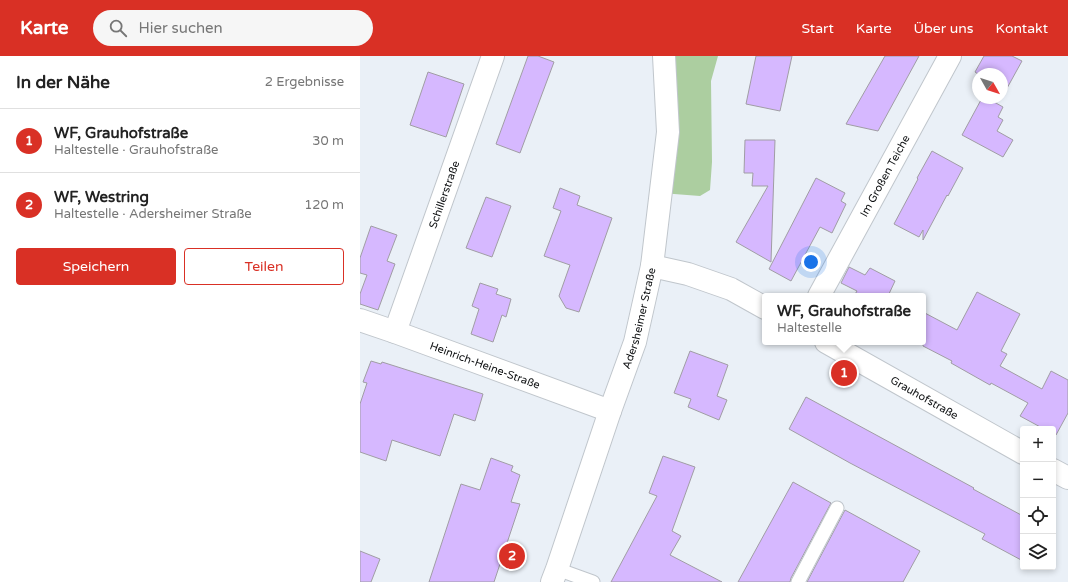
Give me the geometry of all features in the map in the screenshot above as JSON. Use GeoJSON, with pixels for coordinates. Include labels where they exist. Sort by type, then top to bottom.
{"type":"FeatureCollection","features":[{"type":"Feature","properties":{"kind":"street","name":"Schillerstraße"},"geometry":{"type":"LineString","coordinates":[[395,332],[493,56]]}},
{"type":"Feature","properties":{"kind":"street","name":"Adersheimer Straße"},"geometry":{"type":"LineString","coordinates":[[554,576],[610,410],[635,342],[652,266],[668,132],[664,56]]}},
{"type":"Feature","properties":{"kind":"street","name":"Im Großen Teiche"},"geometry":{"type":"LineString","coordinates":[[821,293],[950,56]]}},
{"type":"Feature","properties":{"kind":"street"},"geometry":{"type":"LineString","coordinates":[[652,266],[688,274],[731,289],[762,306]]}},
{"type":"Feature","properties":{"kind":"street","name":"Heinrich-Heine-Straße"},"geometry":{"type":"LineString","coordinates":[[360,320],[610,410]]}},
{"type":"Feature","properties":{"kind":"street","name":"Grauhofstraße"},"geometry":{"type":"LineString","coordinates":[[831,345],[1020,451]]}},
{"type":"Feature","properties":{"kind":"street"},"geometry":{"type":"LineString","coordinates":[[1056,472],[1068,478]]}},
{"type":"Feature","properties":{"kind":"lane"},"geometry":{"type":"LineString","coordinates":[[798,582],[837,508]]}},
{"type":"Feature","properties":{"kind":"lane","name":"Adersheimer Straße"},"geometry":{"type":"LineString","coordinates":[[554,576],[593,582]]}},
{"type":"Feature","properties":{"kind":"green space"},"geometry":{"type":"Polygon","coordinates":[[[664,56],[718,56],[711,81],[712,162],[710,190],[700,196],[661,193],[664,56]]]}},
{"type":"Feature","properties":{"kind":"building"},"geometry":{"type":"Polygon","coordinates":[[[528,56],[538,56],[554,62],[520,153],[496,144],[528,56]]]}},
{"type":"Feature","properties":{"kind":"building"},"geometry":{"type":"Polygon","coordinates":[[[756,56],[792,56],[780,111],[746,104],[756,56]]]}},
{"type":"Feature","properties":{"kind":"building"},"geometry":{"type":"Polygon","coordinates":[[[885,56],[919,56],[878,131],[846,124],[885,56]]]}},
{"type":"Feature","properties":{"kind":"building"},"geometry":{"type":"Polygon","coordinates":[[[984,56],[1012,56],[1022,61],[1008,86],[1008,68],[977,68],[984,56]]]}},
{"type":"Feature","properties":{"kind":"building"},"geometry":{"type":"Polygon","coordinates":[[[428,72],[464,84],[446,137],[410,125],[428,72]]]}},
{"type":"Feature","properties":{"kind":"building"},"geometry":{"type":"Polygon","coordinates":[[[979,104],[998,104],[1003,107],[998,117],[1003,120],[997,131],[1013,140],[1003,157],[962,135],[979,104]]]}},
{"type":"Feature","properties":{"kind":"building"},"geometry":{"type":"Polygon","coordinates":[[[745,140],[775,140],[771,262],[736,242],[768,186],[752,186],[753,173],[744,173],[745,140]]]}},
{"type":"Feature","properties":{"kind":"building"},"geometry":{"type":"Polygon","coordinates":[[[932,151],[963,168],[923,240],[923,230],[919,237],[894,224],[932,151]]]}},
{"type":"Feature","properties":{"kind":"building"},"geometry":{"type":"Polygon","coordinates":[[[816,178],[845,193],[841,201],[846,204],[832,233],[820,227],[791,281],[769,269],[816,178]]]}},
{"type":"Feature","properties":{"kind":"building"},"geometry":{"type":"Polygon","coordinates":[[[560,188],[580,196],[577,205],[612,218],[579,312],[566,308],[559,296],[570,265],[544,256],[561,211],[553,208],[560,188]]]}},
{"type":"Feature","properties":{"kind":"building"},"geometry":{"type":"Polygon","coordinates":[[[486,197],[511,206],[492,257],[466,248],[486,197]]]}},
{"type":"Feature","properties":{"kind":"building"},"geometry":{"type":"Polygon","coordinates":[[[371,226],[397,235],[387,261],[395,264],[378,310],[360,304],[360,294],[367,275],[360,273],[360,258],[371,226]]]}},
{"type":"Feature","properties":{"kind":"building"},"geometry":{"type":"Polygon","coordinates":[[[849,267],[865,275],[870,268],[895,281],[889,293],[856,293],[857,291],[841,283],[849,267]]]}},
{"type":"Feature","properties":{"kind":"building"},"geometry":{"type":"Polygon","coordinates":[[[480,283],[498,289],[496,294],[511,299],[506,317],[502,315],[493,342],[471,334],[479,309],[472,306],[480,283]]]}},
{"type":"Feature","properties":{"kind":"building"},"geometry":{"type":"Polygon","coordinates":[[[977,292],[1020,314],[1001,351],[1007,354],[1000,366],[1042,389],[1051,371],[1068,380],[1068,413],[1056,435],[1056,426],[1038,426],[1020,416],[1028,403],[991,383],[990,385],[951,363],[952,361],[923,346],[926,345],[926,314],[957,330],[977,292]]]}},
{"type":"Feature","properties":{"kind":"building"},"geometry":{"type":"Polygon","coordinates":[[[690,351],[728,365],[717,396],[727,400],[719,420],[688,407],[691,399],[674,393],[690,351]]]}},
{"type":"Feature","properties":{"kind":"building"},"geometry":{"type":"Polygon","coordinates":[[[371,361],[381,364],[382,362],[483,394],[475,421],[454,414],[440,456],[392,440],[386,461],[360,452],[360,404],[367,383],[363,382],[371,361]]]}},
{"type":"Feature","properties":{"kind":"building"},"geometry":{"type":"Polygon","coordinates":[[[806,397],[974,488],[973,489],[1020,514],[1020,559],[982,539],[985,534],[789,429],[806,397]]]}},
{"type":"Feature","properties":{"kind":"building"},"geometry":{"type":"Polygon","coordinates":[[[663,456],[695,467],[672,531],[681,536],[670,555],[722,582],[611,582],[657,496],[649,493],[663,456]]]}},
{"type":"Feature","properties":{"kind":"building"},"geometry":{"type":"Polygon","coordinates":[[[491,458],[513,466],[511,471],[520,475],[511,502],[520,504],[494,582],[429,582],[461,484],[480,490],[491,458]]]}},
{"type":"Feature","properties":{"kind":"building"},"geometry":{"type":"Polygon","coordinates":[[[793,482],[831,503],[790,582],[738,582],[793,482]]]}},
{"type":"Feature","properties":{"kind":"building"},"geometry":{"type":"Polygon","coordinates":[[[845,510],[920,551],[903,582],[807,582],[845,510]]]}},
{"type":"Feature","properties":{"kind":"building"},"geometry":{"type":"Polygon","coordinates":[[[360,551],[380,559],[371,582],[360,582],[360,551]]]}},
{"type":"Feature","properties":{"kind":"place","name":"WF, Grauhofstraße"},"geometry":{"type":"Point","coordinates":[844,373]}},
{"type":"Feature","properties":{"kind":"place","name":"WF, Westring"},"geometry":{"type":"Point","coordinates":[512,556]}}]}
